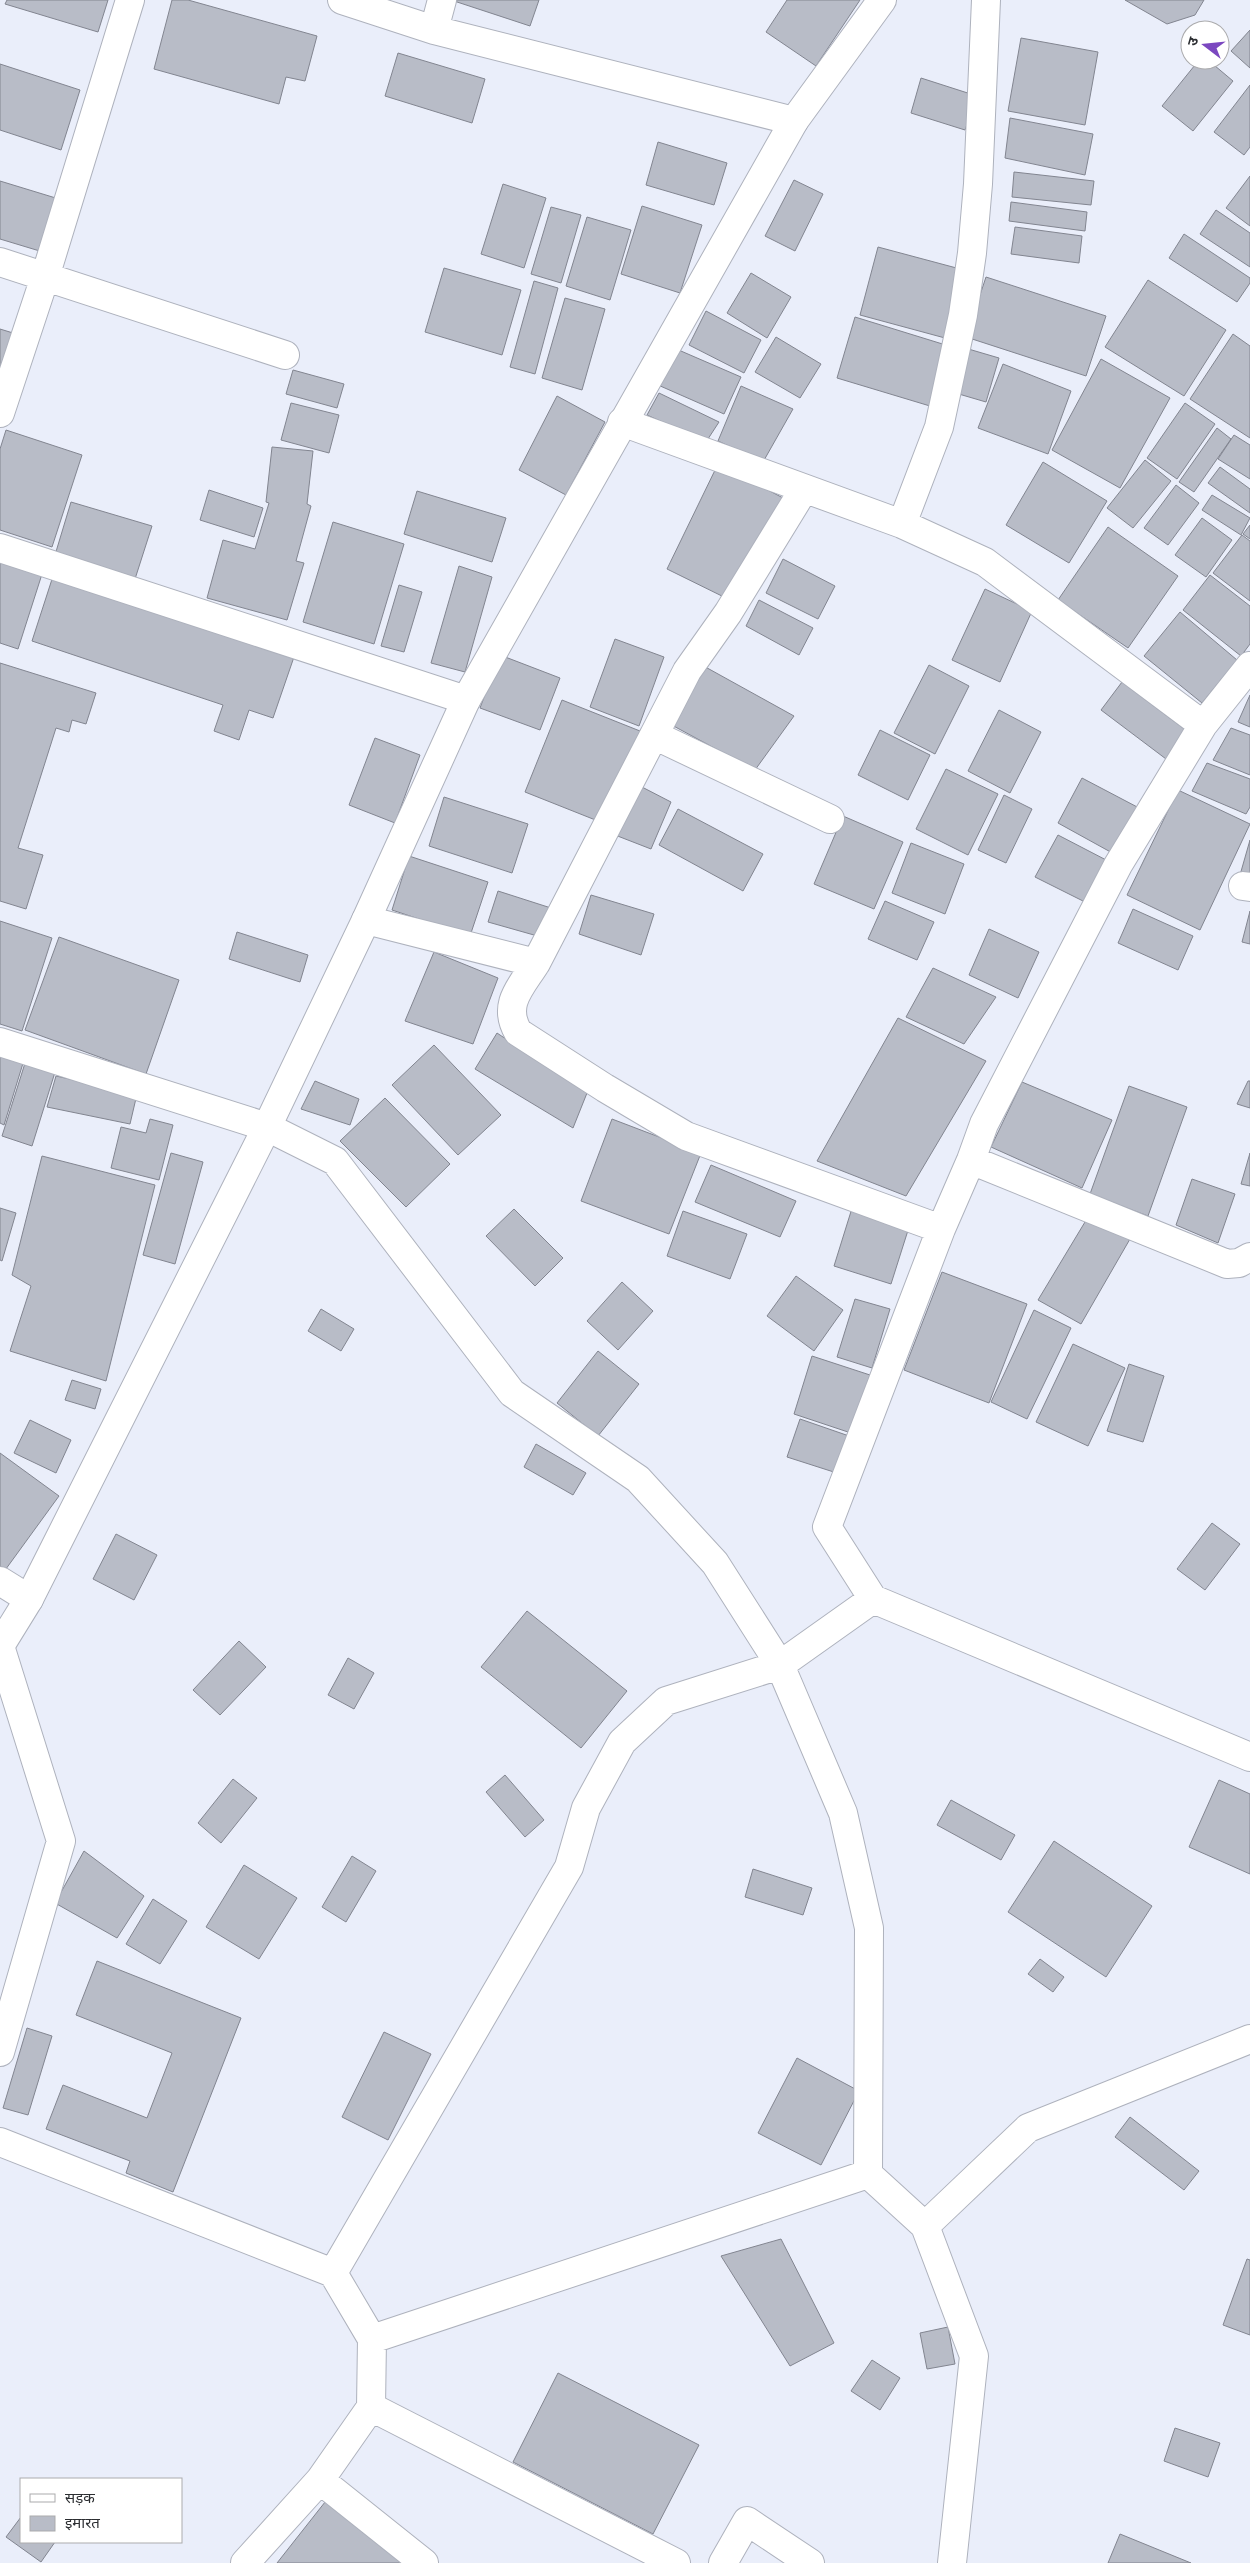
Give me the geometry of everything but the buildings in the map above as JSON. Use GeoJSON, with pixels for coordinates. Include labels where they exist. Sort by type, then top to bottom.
{"type":"FeatureCollection","features":[{"type":"Feature","properties":{"kind":"street"},"geometry":{"type":"LineString","coordinates":[[0,413],[45,277],[130,0]]}},
{"type":"Feature","properties":{"kind":"street"},"geometry":{"type":"LineString","coordinates":[[342,0],[434,30],[794,121]]}},
{"type":"Feature","properties":{"kind":"street"},"geometry":{"type":"LineString","coordinates":[[434,30],[442,0]]}},
{"type":"Feature","properties":{"kind":"street"},"geometry":{"type":"LineString","coordinates":[[0,2052],[61,1841],[0,1646],[28,1599],[267,1127],[366,920],[466,700],[794,121],[882,0]]}},
{"type":"Feature","properties":{"kind":"street"},"geometry":{"type":"LineString","coordinates":[[902,524],[938,428],[963,315],[972,253],[978,184],[986,0]]}},
{"type":"Feature","properties":{"kind":"street"},"geometry":{"type":"LineString","coordinates":[[0,262],[285,355]]}},
{"type":"Feature","properties":{"kind":"street"},"geometry":{"type":"LineString","coordinates":[[622,422],[902,524],[985,562],[1203,725]]}},
{"type":"Feature","properties":{"kind":"street"},"geometry":{"type":"LineString","coordinates":[[804,489],[728,613],[687,671],[536,964],[514,998],[511,1020],[518,1032],[605,1088],[686,1136],[941,1229]]}},
{"type":"Feature","properties":{"kind":"street"},"geometry":{"type":"LineString","coordinates":[[0,548],[466,700]]}},
{"type":"Feature","properties":{"kind":"street"},"geometry":{"type":"LineString","coordinates":[[1250,666],[1203,725],[1114,874],[984,1124],[971,1160],[941,1229],[827,1527],[873,1599],[1250,1757]]}},
{"type":"Feature","properties":{"kind":"street"},"geometry":{"type":"LineString","coordinates":[[654,735],[830,819]]}},
{"type":"Feature","properties":{"kind":"street"},"geometry":{"type":"LineString","coordinates":[[366,920],[536,964]]}},
{"type":"Feature","properties":{"kind":"street"},"geometry":{"type":"LineString","coordinates":[[0,1042],[267,1127],[335,1161],[512,1392],[638,1479],[715,1563],[780,1665],[843,1813],[869,1928],[868,2174],[925,2226],[974,2356],[952,2563]]}},
{"type":"Feature","properties":{"kind":"street"},"geometry":{"type":"LineString","coordinates":[[971,1160],[1227,1264],[1239,1263],[1250,1257]]}},
{"type":"Feature","properties":{"kind":"street"},"geometry":{"type":"LineString","coordinates":[[0,1581],[28,1599]]}},
{"type":"Feature","properties":{"kind":"street"},"geometry":{"type":"LineString","coordinates":[[333,2273],[569,1867],[586,1808],[622,1742],[666,1701],[780,1665],[873,1599]]}},
{"type":"Feature","properties":{"kind":"street"},"geometry":{"type":"LineString","coordinates":[[925,2226],[1028,2128],[1250,2039]]}},
{"type":"Feature","properties":{"kind":"street"},"geometry":{"type":"LineString","coordinates":[[0,2142],[333,2273],[372,2339],[371,2407],[320,2480],[246,2563]]}},
{"type":"Feature","properties":{"kind":"street"},"geometry":{"type":"LineString","coordinates":[[372,2339],[868,2174]]}},
{"type":"Feature","properties":{"kind":"street"},"geometry":{"type":"LineString","coordinates":[[371,2407],[676,2563]]}},
{"type":"Feature","properties":{"kind":"street"},"geometry":{"type":"LineString","coordinates":[[320,2480],[424,2563]]}},
{"type":"Feature","properties":{"kind":"street"},"geometry":{"type":"LineString","coordinates":[[723,2563],[747,2521],[810,2563]]}}]}
